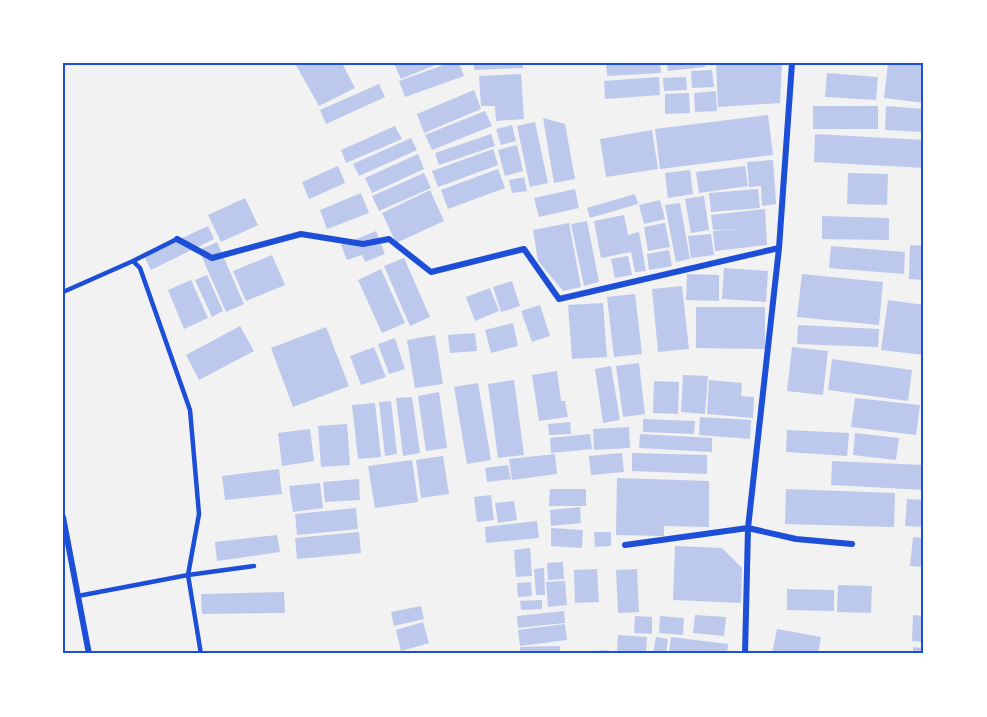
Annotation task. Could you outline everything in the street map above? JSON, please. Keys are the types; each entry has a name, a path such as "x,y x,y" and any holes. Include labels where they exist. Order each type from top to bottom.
{"street":[{"path":"745,654 748,528 779,248 792,63"},
{"path":"177,239 212,258 300,234 363,244 389,239 430,272 524,249 559,299 779,248"},
{"path":"63,517 89,654"},
{"path":"625,545 748,528 796,539 852,544"}],"lane":[{"path":"63,292 177,239"},
{"path":"133,261 140,268 190,411 199,514 188,575 201,654"},
{"path":"78,596 188,575 254,566"}],"building":[{"path":"299,63 342,63 355,88 319,106 296,65"},
{"path":"394,63 440,63 401,79"},
{"path":"449,63 459,63 464,76 405,97 399,81"},
{"path":"474,63 523,63 523,68 474,70"},
{"path":"606,63 660,63 661,73 607,76"},
{"path":"704,63 705,67 668,71 667,64"},
{"path":"716,63 782,63 780,103 718,107"},
{"path":"888,63 924,63 924,103 884,98"},
{"path":"712,70 714,87 692,88 691,71"},
{"path":"827,73 878,77 876,100 825,97"},
{"path":"521,74 524,119 496,121 495,106 481,106 479,76"},
{"path":"659,77 660,95 605,99 604,81"},
{"path":"686,77 687,90 664,91 663,78"},
{"path":"379,84 385,97 326,124 320,110"},
{"path":"474,90 481,109 424,133 417,114"},
{"path":"716,91 717,111 695,112 694,93"},
{"path":"689,93 690,113 665,114 665,94"},
{"path":"813,106 878,106 878,129 813,129"},
{"path":"886,106 924,109 924,132 885,130"},
{"path":"485,111 492,126 432,150 425,135"},
{"path":"768,115 773,155 660,169 655,129"},
{"path":"543,118 565,124 575,179 554,183"},
{"path":"535,122 548,183 530,187 517,126"},
{"path":"512,125 516,141 501,145 496,129"},
{"path":"395,126 402,139 346,163 341,150"},
{"path":"652,130 658,169 606,177 600,139"},
{"path":"491,134 495,146 439,165 435,153"},
{"path":"815,134 924,140 924,168 814,162"},
{"path":"411,138 417,150 359,176 353,164"},
{"path":"517,145 523,171 505,176 498,150"},
{"path":"493,149 498,165 438,187 432,171"},
{"path":"418,154 424,169 372,193 365,178"},
{"path":"773,160 776,204 762,206 761,186 749,187 747,162"},
{"path":"338,166 345,183 309,199 302,182"},
{"path":"745,166 748,186 699,193 696,172"},
{"path":"498,169 505,188 448,209 441,190"},
{"path":"690,170 693,194 668,198 665,173"},
{"path":"424,173 431,188 379,211 372,196"},
{"path":"848,173 888,174 887,205 847,204"},
{"path":"524,177 527,191 512,193 509,180"},
{"path":"575,189 579,208 539,217 534,198"},
{"path":"758,189 760,208 711,212 709,193"},
{"path":"430,190 444,221 396,243 382,213"},
{"path":"361,193 369,213 327,229 320,210"},
{"path":"635,194 638,204 590,218 587,208"},
{"path":"704,196 709,230 691,233 685,199"},
{"path":"245,198 258,225 221,242 208,215"},
{"path":"660,200 665,219 644,224 639,205"},
{"path":"680,203 690,259 676,262 665,205"},
{"path":"765,209 767,245 715,251 713,231 739,229 713,230 711,215"},
{"path":"624,215 628,235 639,232 646,271 635,272 631,252 601,258 594,221"},
{"path":"822,216 889,218 889,240 822,239"},
{"path":"587,221 599,282 584,286 571,224"},
{"path":"569,223 581,287 563,291 538,261 533,230"},
{"path":"665,223 670,247 648,251 644,227"},
{"path":"208,226 214,239 151,270 144,256"},
{"path":"376,231 385,254 365,262 362,255 347,260 341,245"},
{"path":"711,234 714,255 691,258 688,236"},
{"path":"217,242 244,304 226,312 199,250"},
{"path":"910,245 924,246 924,280 909,279"},
{"path":"831,246 905,252 904,274 829,268"},
{"path":"669,250 672,266 649,270 647,254"},
{"path":"272,255 285,285 246,301 233,271"},
{"path":"628,256 632,275 615,278 611,259"},
{"path":"404,258 430,317 410,326 384,266"},
{"path":"724,268 768,271 766,302 722,299"},
{"path":"381,269 405,323 382,333 358,280"},
{"path":"687,274 719,275 719,301 686,300"},
{"path":"802,274 883,282 879,325 797,317"},
{"path":"207,275 223,311 212,317 195,280"},
{"path":"191,280 208,318 184,329 168,290"},
{"path":"512,281 520,306 501,312 493,287"},
{"path":"682,286 689,349 658,352 652,289"},
{"path":"490,288 499,311 475,321 466,297"},
{"path":"635,294 642,354 614,357 607,297"},
{"path":"888,300 924,305 924,355 881,350"},
{"path":"603,303 607,357 572,359 568,305"},
{"path":"540,305 550,336 532,342 521,311"},
{"path":"696,307 765,307 765,349 696,348"},
{"path":"513,323 518,346 491,353 485,330"},
{"path":"798,325 879,329 878,347 797,344"},
{"path":"240,326 254,351 199,380 186,355"},
{"path":"326,327 349,386 293,407 271,348"},
{"path":"475,333 477,351 450,353 448,335"},
{"path":"435,335 443,384 415,388 407,340"},
{"path":"395,338 405,369 389,374 378,344"},
{"path":"374,347 386,377 361,385 350,356"},
{"path":"792,347 828,351 823,395 787,391"},
{"path":"832,359 912,370 908,401 828,390"},
{"path":"639,363 645,414 623,417 616,366"},
{"path":"611,366 620,420 603,423 595,369"},
{"path":"557,371 561,401 565,401 568,417 539,421 532,375"},
{"path":"683,375 708,376 705,414 681,412"},
{"path":"514,380 524,455 498,458 488,384"},
{"path":"709,380 742,383 741,396 754,397 753,418 707,414"},
{"path":"654,381 679,382 678,414 653,413"},
{"path":"478,383 491,460 467,464 454,387"},
{"path":"439,392 447,448 426,451 418,396"},
{"path":"412,397 420,453 403,456 396,398"},
{"path":"855,398 920,405 916,435 851,427"},
{"path":"391,401 397,454 385,456 379,402"},
{"path":"375,403 381,457 358,459 352,405"},
{"path":"700,417 751,420 750,439 699,435"},
{"path":"643,419 695,421 694,434 643,432"},
{"path":"570,422 571,434 549,435 548,424"},
{"path":"347,424 350,465 321,467 318,426"},
{"path":"629,427 630,448 594,450 593,429"},
{"path":"310,429 314,461 282,466 278,433"},
{"path":"787,430 849,433 847,456 786,452"},
{"path":"855,433 899,438 896,460 853,455"},
{"path":"590,434 592,449 551,453 550,438"},
{"path":"640,434 712,438 712,452 639,448"},
{"path":"622,453 624,472 591,475 589,456"},
{"path":"632,453 707,455 707,474 632,471"},
{"path":"555,454 557,474 512,480 509,459"},
{"path":"443,456 449,494 421,498 416,460"},
{"path":"412,460 418,502 375,508 368,466"},
{"path":"832,461 924,465 924,490 831,485"},
{"path":"508,465 511,479 487,482 485,468"},
{"path":"279,469 282,494 225,500 222,476"},
{"path":"617,478 709,481 709,527 664,526 664,536 616,535"},
{"path":"359,479 360,500 325,502 323,482"},
{"path":"320,483 323,508 293,512 289,486"},
{"path":"550,489 586,489 586,506 549,506"},
{"path":"786,489 895,493 894,527 785,524"},
{"path":"491,495 494,520 477,522 474,497"},
{"path":"907,499 924,500 924,527 905,526"},
{"path":"514,501 517,520 498,523 495,503"},
{"path":"580,507 581,523 551,526 550,510"},
{"path":"356,508 358,529 297,535 295,514"},
{"path":"537,521 539,538 486,543 485,527"},
{"path":"551,528 583,530 582,548 551,546"},
{"path":"359,532 361,553 297,559 295,538"},
{"path":"594,532 611,532 611,546 595,547"},
{"path":"277,535 280,552 217,561 215,542"},
{"path":"913,537 924,538 924,567 910,566"},
{"path":"675,546 722,548 742,568 741,603 673,600"},
{"path":"530,548 532,576 516,577 514,550"},
{"path":"563,562 564,579 548,580 547,563"},
{"path":"544,568 545,595 536,595 534,569"},
{"path":"597,569 599,602 575,603 574,570"},
{"path":"637,569 639,612 618,613 616,570"},
{"path":"565,581 567,605 548,607 546,582"},
{"path":"531,582 532,596 518,597 517,583"},
{"path":"838,585 872,586 871,613 837,612"},
{"path":"787,589 834,590 834,611 787,610"},
{"path":"284,592 285,613 202,614 201,594"},
{"path":"542,600 542,609 521,610 520,601"},
{"path":"421,606 424,619 394,626 391,612"},
{"path":"564,611 565,623 518,628 517,616"},
{"path":"695,615 726,617 724,636 693,633"},
{"path":"913,615 924,616 924,642 912,641"},
{"path":"635,616 652,617 652,634 634,633"},
{"path":"660,616 684,618 683,635 659,633"},
{"path":"423,622 429,643 401,651 396,630"},
{"path":"565,624 567,640 520,646 518,630"},
{"path":"777,629 821,637 818,654 772,654"},
{"path":"618,635 647,637 646,654 617,654"},
{"path":"656,637 668,639 666,654 653,654"},
{"path":"671,637 728,644 727,654 669,654"},
{"path":"560,646 560,654 520,654 520,647"},
{"path":"913,647 924,648 924,654 913,654"},
{"path":"609,650 609,654 570,654 570,652"}]}
